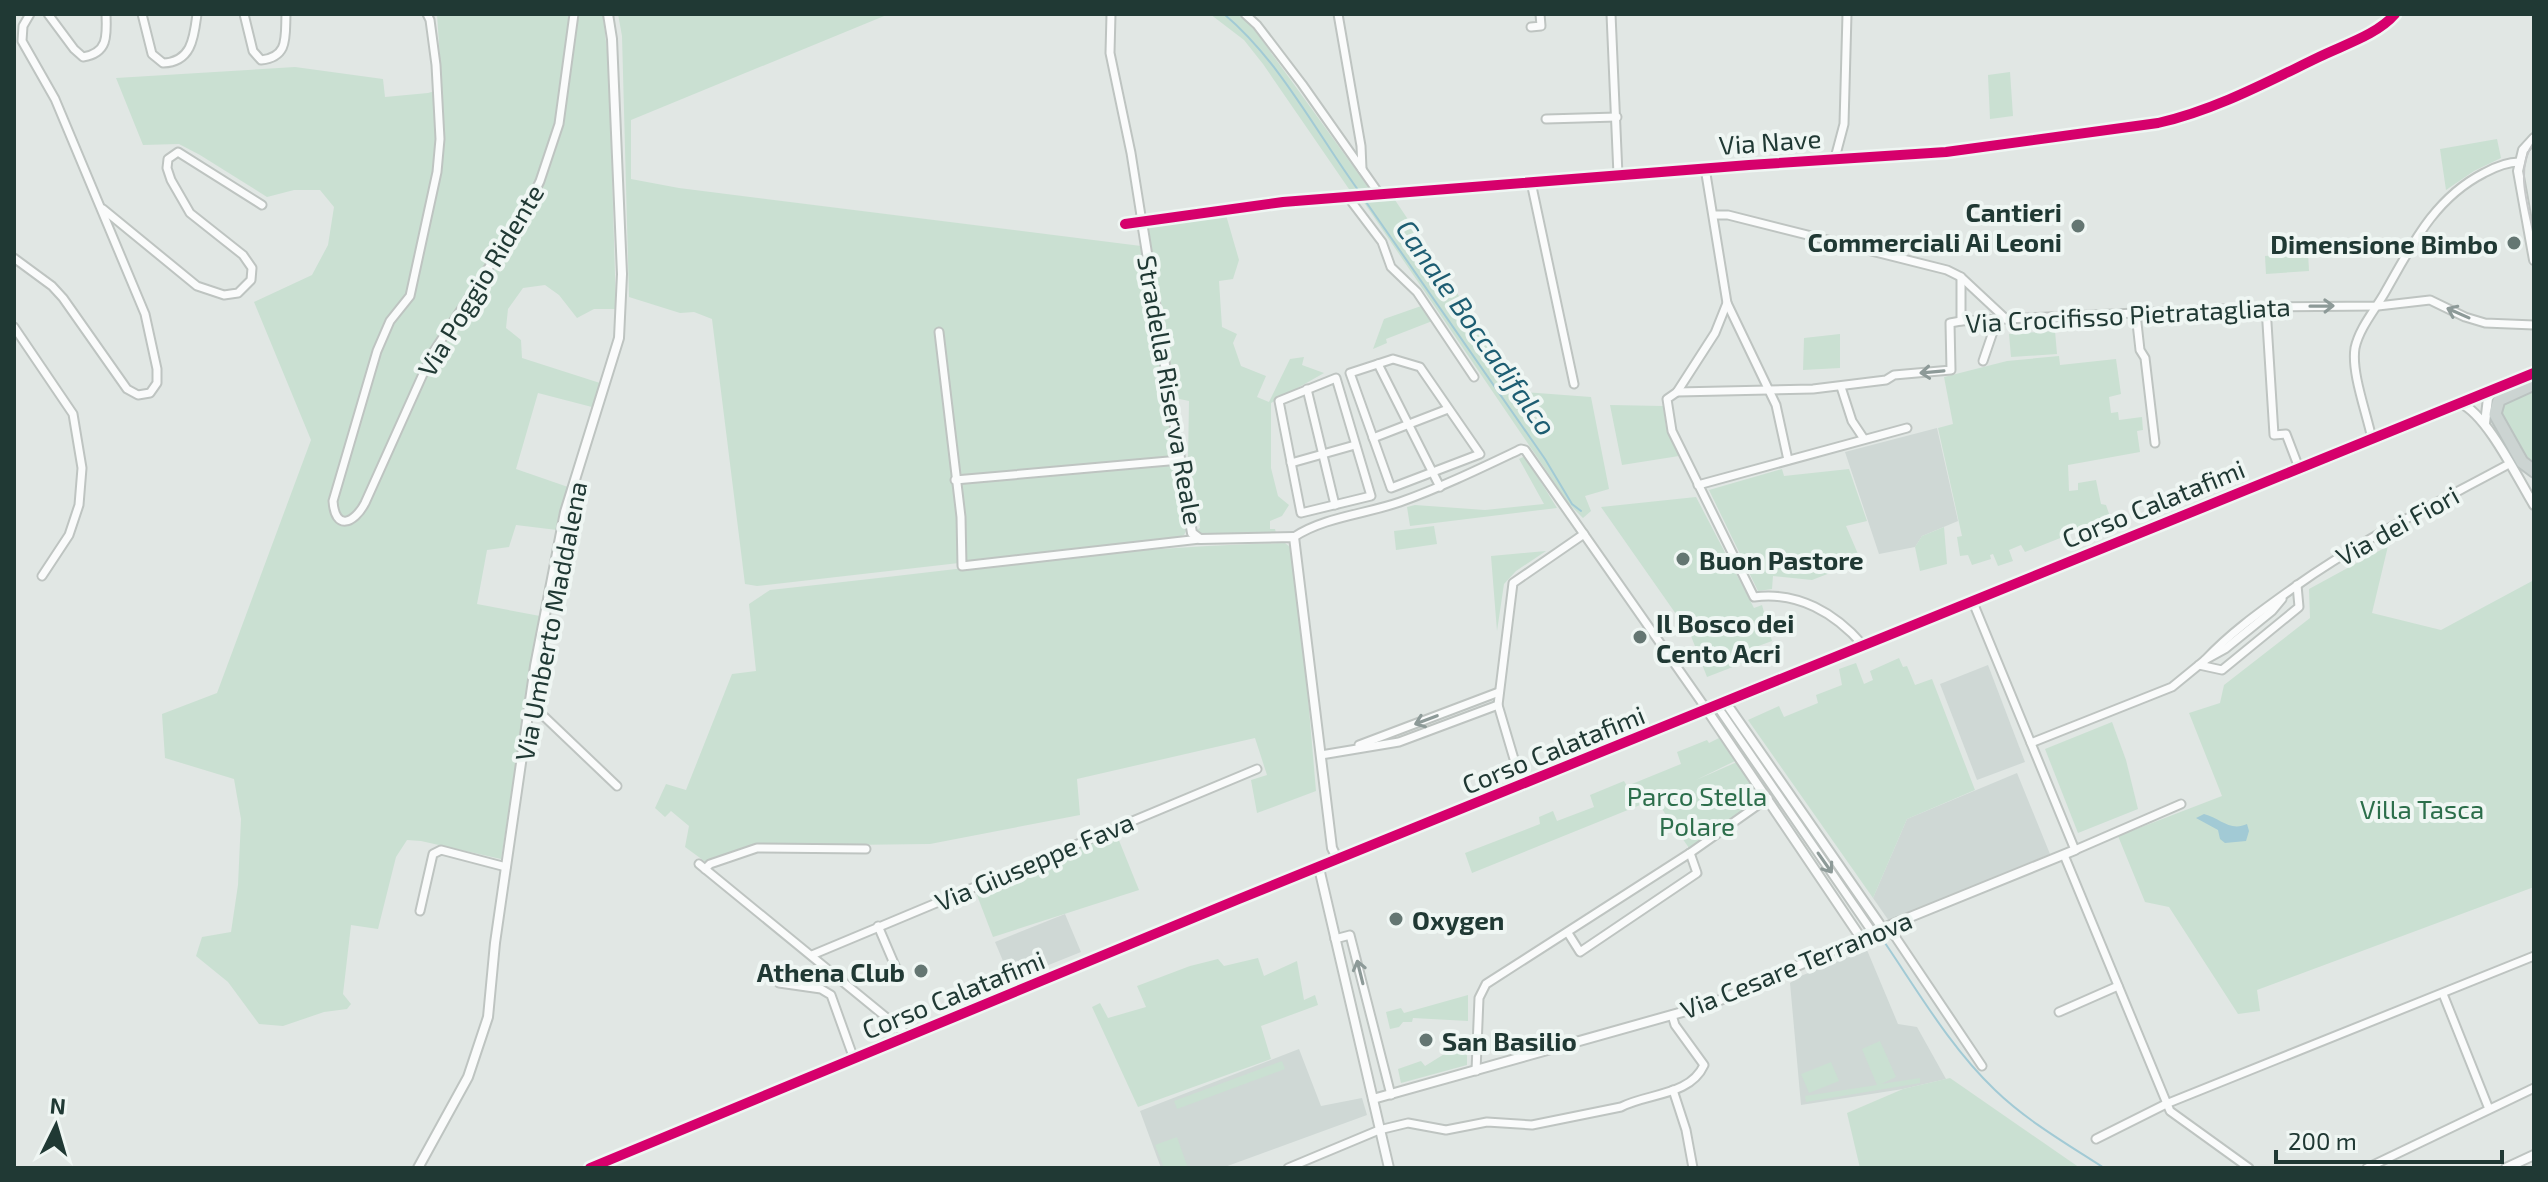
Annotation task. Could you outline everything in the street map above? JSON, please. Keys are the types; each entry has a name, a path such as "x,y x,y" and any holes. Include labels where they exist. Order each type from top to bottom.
{"main road":[{"name":"Corso Calatafimi","path":"590,1168 1972,600 2534,373"},
{"path":"2534,384 2499,400 2495,414 2522,462 2534,471"}],"street":[{"path":"14,258 63,298 127,389 138,395 150,393 157,383 157,369 145,314 55,99 22,41 23,26 30,14"},
{"path":"48,14 83,57 95,55 104,45 106,14"},
{"path":"142,14 152,54 163,63 175,63 187,53 194,42 197,14"},
{"path":"244,14 253,51 261,60 274,58 281,52 286,14"},
{"name":"Via Poggio Ridente","path":"427,14 436,65 440,139 437,172 410,296 390,321 377,351 333,501 334,513 340,520 349,522 358,517 365,503 432,354 525,212 540,181 559,124 574,14"},
{"name":"Via Umberto Maddalena","path":"418,1168 468,1077 488,1017 495,943 530,703 565,512 619,338 622,318 616,113 608,14"},
{"name":"Stradella Riserva Reale","path":"1111,14 1110,53 1119,114 1142,222 1192,533 1200,539 1294,537"},
{"path":"1245,14 1302,84 1375,195"},
{"path":"1338,14 1361,146 1362,171"},
{"path":"1531,27 1541,26 1540,14"},
{"path":"1611,14 1618,175"},
{"path":"1835,158 1844,124 1847,14"},
{"name":"Via Nave","path":"1125,224 1283,202 1998,146 2128,128 2177,119 2229,99 2352,41 2395,14"},
{"path":"1546,119 1617,117"},
{"path":"2534,138 2523,150 2519,162 2534,260"},
{"path":"101,207 197,286 224,295 238,293 251,280 252,268 243,255 190,213 171,180 168,159 178,152 262,205"},
{"path":"2372,439 2355,362 2355,348 2360,335 2422,229 2446,198 2491,169 2519,162"},
{"path":"1705,168 1727,303 1776,405 1788,460"},
{"path":"1531,182 1574,384"},
{"path":"1350,197 1382,242 1391,267 1413,286 1474,377"},
{"path":"1714,215 1728,215 1947,270 1961,277 2006,319"},
{"path":"1961,277 1961,321"},
{"name":"Via Crocifisso Pietratagliata","path":"1677,392 1841,387 1886,380 1894,375 1951,370 1950,323 1961,321 2266,307 2378,306 2430,300 2485,323 2534,325"},
{"path":"1727,303 1715,333 1677,392 1667,399 1672,431 1754,597 1784,595 1813,606 1845,625 1863,645"},
{"path":"2266,307 2274,435 2286,434 2299,468"},
{"path":"2136,314 2140,350 2145,358 2155,443"},
{"path":"1983,361 1997,320"},
{"path":"14,327 73,414 82,468 79,505 69,535 42,576"},
{"path":"939,332 961,517 962,566 1200,539"},
{"path":"1393,359 1420,367 1448,409 1480,454 1391,488 1350,373 1393,359"},
{"path":"1378,364 1440,487"},
{"path":"1336,378 1371,496 1301,513 1279,401 1307,389 1336,378"},
{"path":"1841,387 1852,421 1864,439"},
{"path":"2486,425 2485,407 2497,388"},
{"path":"1307,389 1334,521"},
{"path":"2459,403 2469,407 2486,425 2534,505"},
{"path":"1373,438 1448,409"},
{"path":"1698,485 1907,428"},
{"path":"1291,463 1355,445"},
{"path":"1338,860 1332,848 1294,537 1306,529 1440,487 1521,449 1528,453 1584,534 1885,928 1982,1066"},
{"path":"955,480 1180,460"},
{"name":"Via dei Fiori","path":"2031,743 2172,687 2202,662 2225,649 2322,566 2509,464"},
{"path":"1522,786 1498,705 1513,583 1584,534"},
{"path":"2202,662 2222,670 2299,607 2297,585"},
{"path":"1972,600 2075,850 2181,804"},
{"path":"1345,751 1499,692"},
{"path":"530,703 617,786"},
{"path":"1321,755 1399,742 1498,705"},
{"path":"1717,706 1768,798 1861,938"},
{"path":"1717,706 1873,933"},
{"name":"Via Giuseppe Fava","path":"812,955 1257,769"},
{"path":"1476,1071 1479,998 1486,984 1690,853 1768,798"},
{"path":"866,849 757,848 702,867 909,1036"},
{"path":"420,911 433,854 441,850 506,867"},
{"name":"Via Cesare Terranova","path":"1373,1099 1711,1004 2075,850"},
{"path":"1568,933 1580,952 1697,873 1690,853"},
{"path":"2064,855 2170,1111 2249,1168"},
{"path":"1319,868 1389,1168"},
{"path":"878,926 899,975"},
{"path":"1335,939 1350,935 1391,1095"},
{"path":"2096,1139 2166,1104 2534,956"},
{"path":"779,983 821,989 831,995 854,1059"},
{"path":"2059,1012 2118,986"},
{"path":"2443,994 2489,1109"},
{"path":"1352,1012 1369,1008"},
{"path":"1288,1168 1379,1130 1408,1123 1446,1130 1487,1122 1532,1125 1621,1107 1673,1090 1698,1076 1704,1065 1675,1025 1672,1015"},
{"path":"2367,1168 2534,1088"},
{"path":"1673,1090 1686,1130 1693,1168"},
{"path":"2506,1168 2534,1155"}],"shaded area":[{"path":"1937,428 1958,521 1922,536 1915,547 1879,554 1845,452"},
{"path":"1988,665 2025,762 1977,780 1940,684"},
{"path":"2017,773 2050,854 1889,921 1873,898 1907,819"},
{"path":"1065,914 1081,952 1011,980 995,942"},
{"path":"1867,950 1898,1024 1917,1027 1946,1079 1801,1105 1790,983"},
{"path":"1299,1049 1321,1106 1362,1098 1367,1115 1222,1168 1161,1168 1140,1111"}],"green space":[{"path":"437,14 603,14 609,70 616,309 594,309 577,318 559,295 545,285 523,288 508,309 506,328 521,340 522,358 600,383 592,407 538,393 516,469 568,487 557,530 516,525 509,547 487,550 477,604 540,616 501,859 407,840 396,857 378,929 351,925 343,994 351,1004 347,1009 324,1012 283,1026 259,1024 228,982 196,956 202,937 231,932 238,885 241,819 234,779 165,758 162,714 217,693 311,440 254,302 312,275 328,245 334,207 320,190 294,190 267,197 179,144 143,145 116,78 295,67 383,79 385,97 428,93 442,89"},
{"path":"618,14 889,14 631,120 631,179 679,188 1141,246 1173,441 1168,443 1172,463 1175,463 1186,531 1184,535 757,586 745,584 712,319 629,297 622,36"},
{"path":"1210,14 1237,14 1251,25 1371,191 1351,192 1244,40"},
{"path":"2010,72 2013,116 1990,119 1988,75"},
{"path":"2497,139 2501,158 2446,190 2440,149"},
{"path":"1395,200 1523,392 1591,397 1609,489 1585,496 1591,511 1583,518 1569,504 1363,201"},
{"path":"1226,215 1239,260 1233,279 1219,281 1222,327 1237,334 1233,343 1241,366 1266,376 1257,397 1269,402 1290,359 1304,357 1302,365 1324,373 1271,403 1271,468 1278,496 1289,505 1282,516 1270,521 1270,529 1275,529 1276,533 1203,535 1196,530 1200,528 1188,460 1189,401 1175,398 1147,226"},
{"path":"2308,252 2309,271 2266,274 2265,256"},
{"path":"1424,305 1435,320 1386,339 1387,343 1373,349 1384,319"},
{"path":"2055,331 2057,354 2011,357 2009,334"},
{"path":"1840,334 1840,368 1803,370 1804,338"},
{"path":"2059,356 2060,365 2116,359 2121,394 2109,397 2111,413 2118,412 2119,420 2142,417 2143,430 2137,431 2140,452 2068,465 2069,491 2078,490 2078,483 2096,480 2101,504 2106,505 2115,531 2084,544 2078,531 2025,552 2021,545 2009,550 2013,561 1998,566 1993,554 1990,555 1991,559 1972,565 1968,555 1960,556 1957,537 1962,536 1938,428 1953,424 1944,377 2007,361"},
{"path":"2534,391 2534,462 2528,460 2502,420 2500,410 2504,404"},
{"path":"1610,405 1663,406 1666,427 1679,456 1622,465"},
{"path":"1523,457 1557,508 1410,526 1407,507 1415,505 1485,510 1544,504 1519,459"},
{"path":"1782,469 1784,476 1849,469 1867,521 1846,526 1861,561 1812,580 1773,576 1772,589 1758,591 1709,490"},
{"name":"Buon Pastore","path":"1696,497 1754,608 1762,605 1772,641 1753,648 1756,658 1707,677 1691,636 1715,624 1690,634 1601,507"},
{"path":"1434,526 1437,544 1396,550 1394,531"},
{"path":"1944,527 1947,564 1920,571 1915,547 1922,536"},
{"path":"1285,543 1290,547 1303,639 1316,791 1257,813 1251,780 1267,775 1255,738 1077,779 1080,815 930,844 752,846 707,863 685,847 689,826 671,811 665,817 655,808 666,784 686,790 732,674 756,671 749,604 770,590 1092,555"},
{"name":"Villa Tasca","path":"2388,546 2372,613 2441,630 2534,580 2534,887 2257,990 2260,1011 2238,1014 2169,907 2145,902 2118,836 2222,796 2189,713 2220,703 2224,685 2310,618 2309,589"},
{"path":"1546,551 1516,571 1504,584 1497,631 1491,556"},
{"path":"1899,658 1903,667 1907,666 1915,685 1932,679 1975,790 1907,819 1873,898 1748,720 1779,706 1784,717 1818,703 1816,695 1842,685 1839,669 1856,663 1864,684 1873,680 1870,671"},
{"path":"2112,722 2126,760 2138,809 2078,833 2045,749"},
{"name":"Parco Stella Polare","path":"1719,738 1735,761 1696,780 1737,762 1762,797 1689,848 1655,799 1472,873 1465,853 1540,824 1539,817 1553,811 1557,821 1594,807 1590,795 1624,781 1627,786 1681,764 1677,752"},
{"path":"1116,833 1139,890 993,937 975,890"},
{"path":"1258,958 1264,976 1297,961 1304,1000 1315,995 1318,1005 1261,1026 1271,1059 1138,1107 1092,1007 1100,1003 1108,1018 1146,1007 1137,986 1218,959 1224,966"},
{"path":"1468,995 1468,1021 1413,1018 1412,1022 1403,1022 1399,1027 1390,1029 1386,1012 1401,1008 1404,1013"},
{"path":"1467,1040 1467,1065 1401,1083 1398,1069 1421,1061 1425,1066"},
{"path":"1880,1041 1896,1077 1881,1084 1920,1078 1920,1083 1806,1102 1805,1096 1877,1085 1862,1049"},
{"path":"1282,1061 1285,1069 1177,1109 1174,1101"},
{"path":"1831,1062 1839,1081 1809,1093 1801,1074"},
{"path":"1950,1078 2080,1168 1860,1168 1847,1113 1903,1089"},
{"path":"1177,1137 1188,1168 1164,1168 1155,1145"}],"water":[{"path":"2204,814 2230,825 2247,824 2249,831 2246,841 2225,843 2220,839 2218,830 2196,818"}],"waterway":[{"name":"Canale Boccadifalco","path":"1224,14 1281,76 1361,194"},
{"name":"Canale Boccadifalco","path":"1364,199 1545,459 1572,504 1581,511"},
{"name":"Canale Boccadifalco","path":"1885,943 1936,1020 1979,1074 2020,1112 2104,1168"}],"tram line":[{"path":"2534,142 2528,153 2524,176 2534,237"}],"cycle path":[{"path":"1125,224 1283,202 1946,152 2158,123 2200,111 2260,85 2369,34 2395,14"},
{"path":"590,1168 1239,899 2534,373"}],"place":[{"name":"Cantieri Commerciali Ai Leoni","path":"2078,226"},
{"name":"Dimensione Bimbo","path":"2514,243"},
{"name":"Buon Pastore","path":"1683,559"},
{"name":"Il Bosco dei Cento Acri","path":"1640,637"},
{"name":"Oxygen","path":"1396,919"},
{"name":"Athena Club","path":"921,971"},
{"name":"San Basilio","path":"1426,1040"}]}
